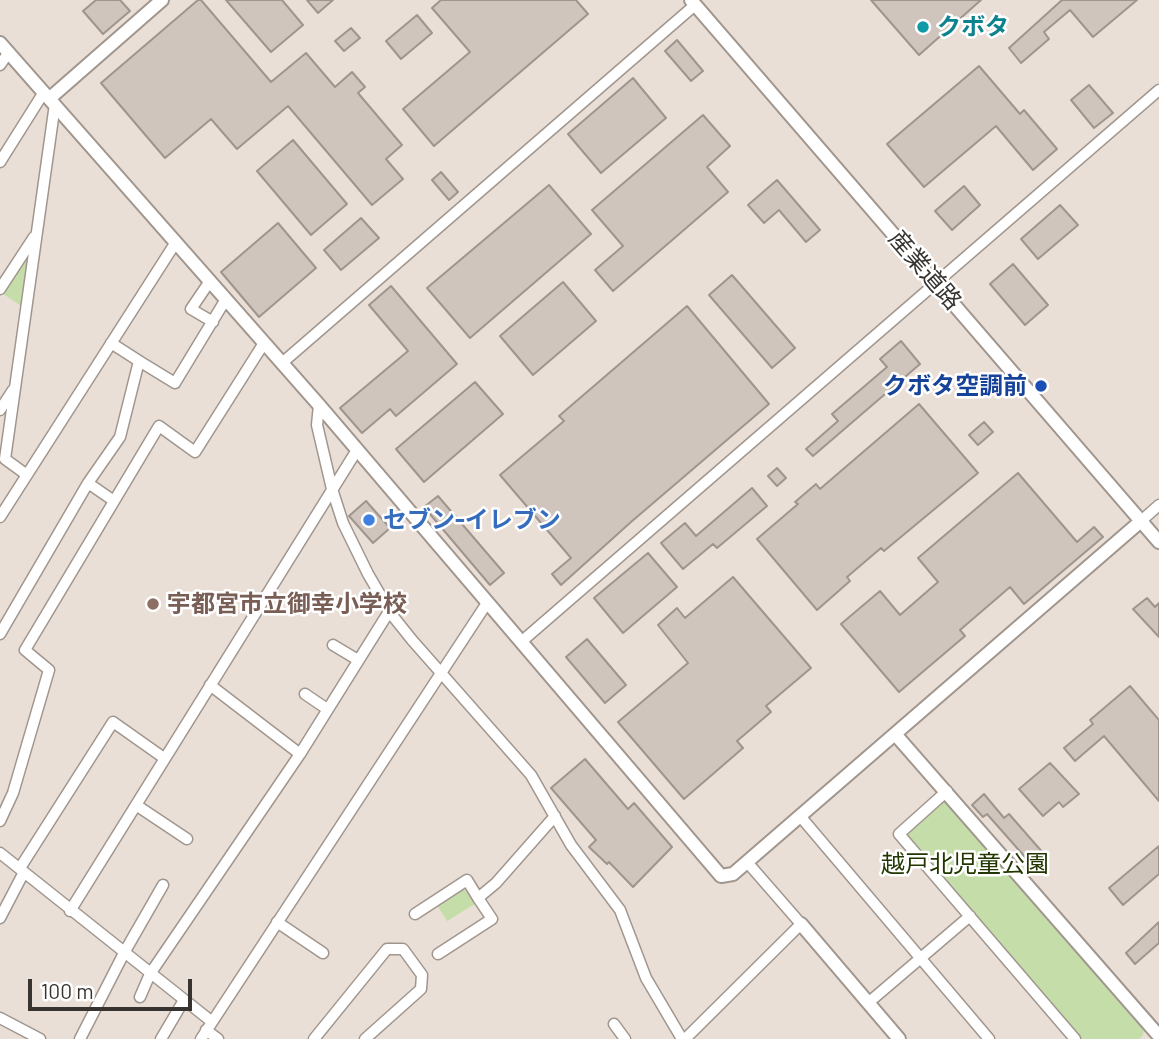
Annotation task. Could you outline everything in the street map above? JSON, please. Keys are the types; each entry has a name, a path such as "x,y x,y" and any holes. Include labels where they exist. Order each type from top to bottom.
{"street":[{"path":"0,162 50,98 162,0"},
{"path":"282,363 693,2"},
{"name":"産業道路","path":"693,2 1159,542"},
{"path":"4,47 319,405 717,873 725,877 747,862 1159,505"},
{"path":"0,65 4,47"},
{"path":"521,642 1159,90"},
{"path":"27,475 5,458 36,234 50,98"},
{"path":"0,289 36,234"},
{"path":"0,517 176,242"},
{"path":"210,281 191,309 213,322"},
{"path":"111,343 175,383 226,299"},
{"path":"0,821 13,793 49,670 24,650 159,426 195,452 264,343"},
{"path":"0,634 88,483 120,437 139,361"},
{"path":"0,410 14,388"},
{"path":"319,405 317,425 332,489 343,523 368,574 390,610 440,674 531,775 571,845 620,910 646,978 683,1039 801,924"},
{"path":"70,911 357,450"},
{"path":"88,483 114,501"},
{"path":"206,1030 487,603"},
{"path":"140,998 150,974 300,754 390,610"},
{"path":"333,645 358,660"},
{"path":"210,685 300,754"},
{"path":"304,694 327,709"},
{"path":"0,918 22,870 113,722 164,758"},
{"path":"895,734 1159,1038"},
{"path":"947,791 899,834 1076,1039"},
{"path":"136,805 187,839"},
{"path":"478,898 496,883 555,816"},
{"path":"800,816 989,1039"},
{"path":"0,853 184,1000 206,1030 218,1039"},
{"path":"747,862 899,1039"},
{"path":"415,914 467,880 492,919 438,954"},
{"path":"80,1039 163,885"},
{"path":"868,1003 970,916"},
{"path":"277,922 323,953"},
{"path":"314,1039 387,949 403,949 422,975 421,989 365,1039"},
{"path":"161,1039 184,1000"},
{"path":"0,1018 40,1039"},
{"path":"614,1024 625,1039"}],"green space":[{"path":"23,260 30,264 24,308 2,293"},
{"name":"越戸北児童公園","path":"944,798 1144,1028 1139,1039 1080,1039 901,834"},
{"path":"462,889 475,904 447,921 437,905"}],"building":[{"path":"96,0 120,0 130,11 103,34 83,11"},
{"path":"201,0 271,82 306,53 335,87 352,72 365,87 358,93 402,145 386,159 403,179 372,205 288,106 237,149 211,119 165,158 101,83"},
{"path":"226,0 282,0 303,25 271,52"},
{"path":"307,0 333,0 318,13"},
{"path":"441,0 576,0 588,14 434,146 403,109 470,52 432,8"},
{"name":"クボタ","path":"871,0 981,0 919,55"},
{"path":"1062,0 1137,0 1093,37 1070,10 1044,32 1049,39 1021,63 1009,48"},
{"path":"417,15 432,33 401,59 386,41"},
{"path":"351,28 360,38 344,51 335,41"},
{"path":"677,40 703,71 691,81 665,51"},
{"path":"979,66 1020,114 1024,110 1057,149 1033,170 996,126 924,187 887,144"},
{"path":"633,78 666,118 601,173 568,134"},
{"path":"1089,85 1113,113 1094,128 1071,100"},
{"path":"703,115 730,146 707,167 728,192 613,291 595,270 623,246 592,210"},
{"path":"293,140 347,204 311,235 257,171"},
{"path":"441,172 458,192 449,200 432,180"},
{"path":"777,180 820,230 806,242 779,210 764,223 748,205"},
{"path":"549,185 591,234 470,338 427,288"},
{"path":"964,186 980,205 952,230 935,211"},
{"path":"1060,205 1078,225 1038,259 1021,239"},
{"path":"361,218 379,238 341,270 324,250"},
{"path":"278,223 316,268 259,317 221,272"},
{"path":"1013,264 1048,305 1025,325 990,284"},
{"path":"732,275 795,348 772,368 709,295"},
{"path":"563,282 596,321 533,375 500,336"},
{"path":"391,286 457,364 396,416 390,409 362,433 340,408 408,351 369,305"},
{"path":"687,306 769,404 561,585 552,574 571,558 500,475 564,421 559,416"},
{"path":"901,341 920,364 813,456 806,449 838,421 832,414 887,367 880,359"},
{"path":"475,382 503,414 424,482 396,449"},
{"path":"919,404 978,473 884,551 881,548 847,577 850,581 817,610 757,539 798,504 795,502 816,484 820,489"},
{"path":"984,422 993,432 978,445 969,435"},
{"path":"777,468 786,478 777,486 768,476"},
{"path":"1018,473 1077,542 1094,527 1103,537 1024,604 1010,587 960,630 965,636 899,692 841,624 880,591 900,615 938,582 918,558"},
{"path":"752,488 767,506 717,548 713,544 683,569 661,543 685,523 696,536"},
{"path":"438,496 504,573 490,585 424,507"},
{"path":"366,501 390,528 373,543 349,516"},
{"path":"648,553 677,587 623,633 594,598"},
{"path":"733,577 811,668 766,706 771,712 737,741 743,748 684,799 618,722 688,663 658,625 677,608 685,618"},
{"path":"1147,598 1155,607 1159,603 1159,637 1133,609"},
{"path":"587,639 626,685 605,703 566,657"},
{"path":"1130,686 1159,720 1159,801 1104,736 1075,761 1064,748 1093,724 1090,720"},
{"path":"585,759 628,809 634,803 672,847 633,887 609,862 607,864 589,847 596,840 551,788"},
{"path":"1050,763 1079,794 1063,807 1059,802 1043,816 1019,789"},
{"path":"984,794 1004,818 1009,814 1044,854 1032,865 987,814 983,817 972,805"},
{"path":"1159,846 1159,874 1123,905 1109,888"},
{"path":"1159,922 1159,943 1135,964 1126,953"}],"place":[{"name":"クボタ","path":"923,27"},
{"name":"クボタ空調前","path":"1041,386"},
{"name":"セブン-イレブン","path":"369,520"},
{"name":"宇都宮市立御幸小学校","path":"153,604"}]}
